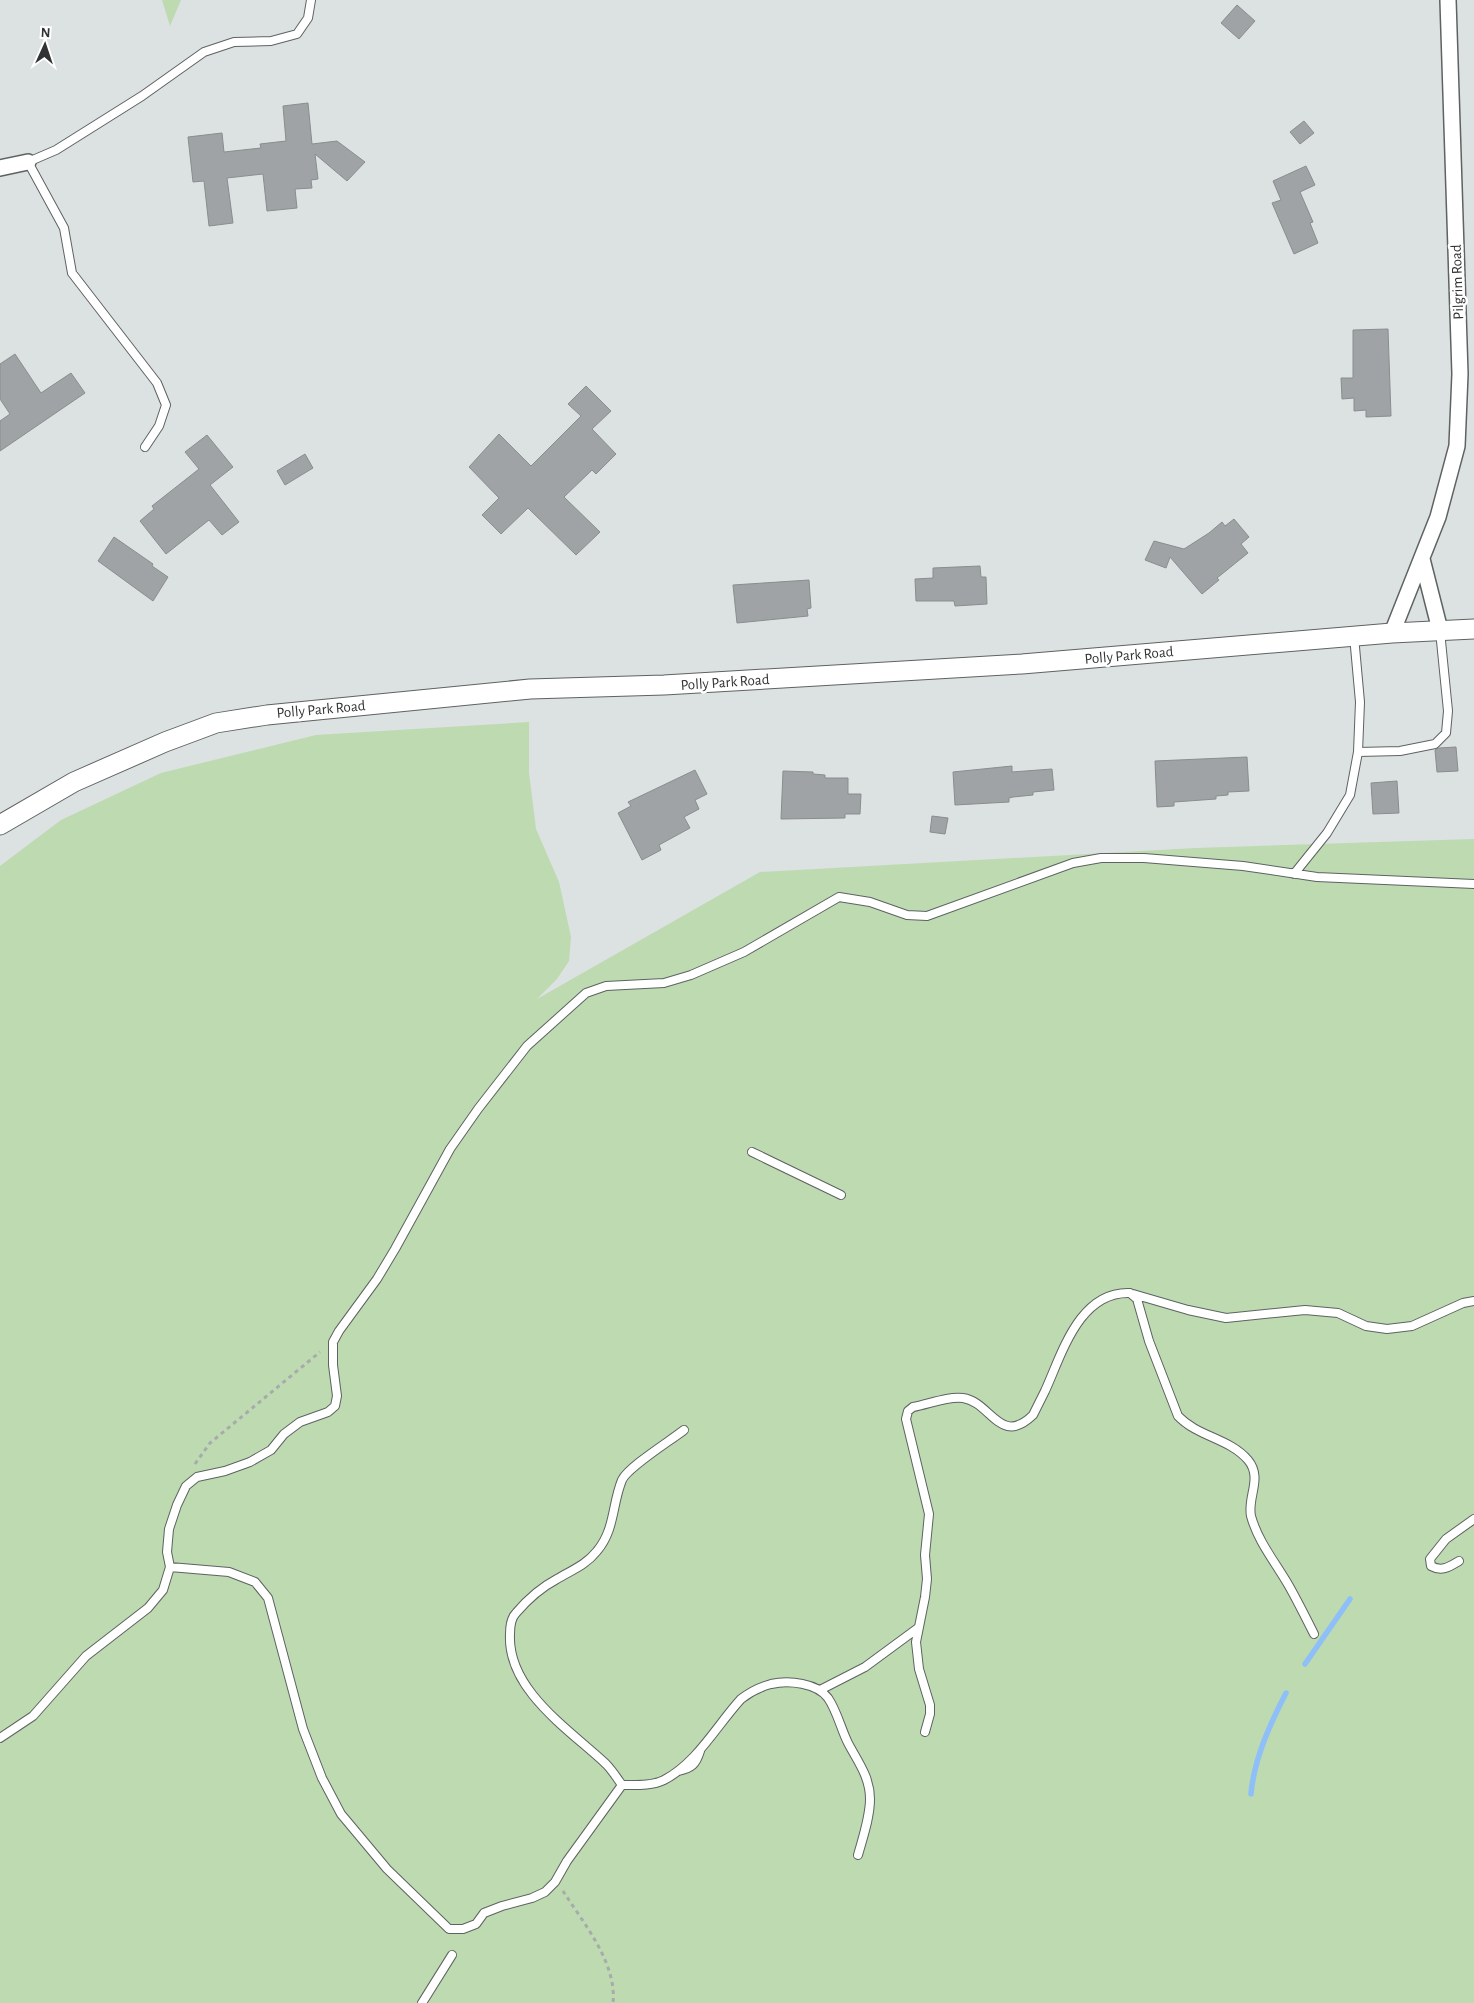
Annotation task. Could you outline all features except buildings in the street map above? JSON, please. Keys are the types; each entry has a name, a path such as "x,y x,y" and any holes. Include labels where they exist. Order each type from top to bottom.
{"street":[{"name":"Pilgrim Road","path":"1392,633 1438,517 1458,446 1460,374 1448,0"},
{"path":"0,168 28,162"},
{"path":"1422,559 1440,630"},
{"name":"Polly Park Road","path":"0,825 74,782 165,742 216,723 267,714 530,689 664,686 1022,664 1392,633 1474,629"}],"lane":[{"path":"145,448 159,426 166,405 157,383 72,273 64,228 28,162 56,150 142,96 204,52 234,42 271,41 297,34 308,18 311,0"},
{"path":"1358,752 1409,749 1435,744 1446,734 1448,711 1440,630"},
{"path":"1294,874 1327,833 1350,795 1358,752 1360,702 1354,636"},
{"path":"0,1738 32,1716 86,1656 148,1608 163,1590 170,1567 167,1552 169,1529 186,1486 197,1476 225,1471 250,1462 271,1450 284,1434 300,1422 320,1415 335,1406 337,1396 332,1365 333,1342 396,1249 450,1149 478,1109 528,1046 586,993 606,986 664,983 691,975 744,952 839,898 870,902 908,915 927,916 1073,863 1101,858 1144,858 1243,866 1341,879 1474,884"},
{"path":"752,1152 841,1194"},
{"path":"925,1732 930,1714 930,1705 917,1658 916,1642 927,1579 924,1555 929,1514 906,1419 908,1411 914,1407 962,1398 979,1404 998,1422 1011,1426 1024,1424 1033,1415 1062,1348 1082,1317 1104,1299 1122,1293 1130,1293 1188,1310 1226,1318 1305,1310 1338,1313 1366,1326 1387,1329 1412,1326 1474,1301"},
{"path":"1130,1293 1137,1299 1149,1341 1178,1416 1187,1425 1199,1432 1229,1445 1249,1461 1255,1480 1251,1515 1261,1542 1289,1586 1314,1634"},
{"path":"622,1785 607,1765 528,1690 516,1670 510,1651 510,1625 514,1615 541,1590 557,1578 576,1569 590,1559 599,1549 611,1527 623,1480 634,1468 684,1430"},
{"path":"1459,1562 1438,1570 1432,1566 1430,1559 1446,1540 1474,1519"},
{"path":"170,1567 229,1572 255,1582 268,1598 303,1729 322,1778 338,1806 387,1869 448,1928 463,1929 476,1924 484,1913 545,1892 555,1882 567,1861 622,1785"},
{"path":"820,1690 865,1667 918,1628"},
{"path":"622,1785 642,1785 663,1780 676,1772 694,1756 731,1710 750,1692 772,1684 806,1685 820,1690 831,1702 847,1742 868,1782 869,1813 858,1855"},
{"path":"422,2003 452,1955"}],"path":[{"path":"186,1486 186,1481 198,1458 210,1443 333,1342"},
{"path":"562,1889 609,1966 614,1991 613,2003"}],"green space":[{"path":"162,0 181,0 170,26"},
{"path":"529,722 529,773 536,829 559,882 571,937 569,961 557,979 537,999 760,872 1196,848 1474,839 1474,2003 0,2003 0,866 61,820 161,773 316,735"}],"waterway":[{"path":"1305,1664 1350,1599"},
{"path":"1251,1794 1259,1755 1286,1693"}]}
